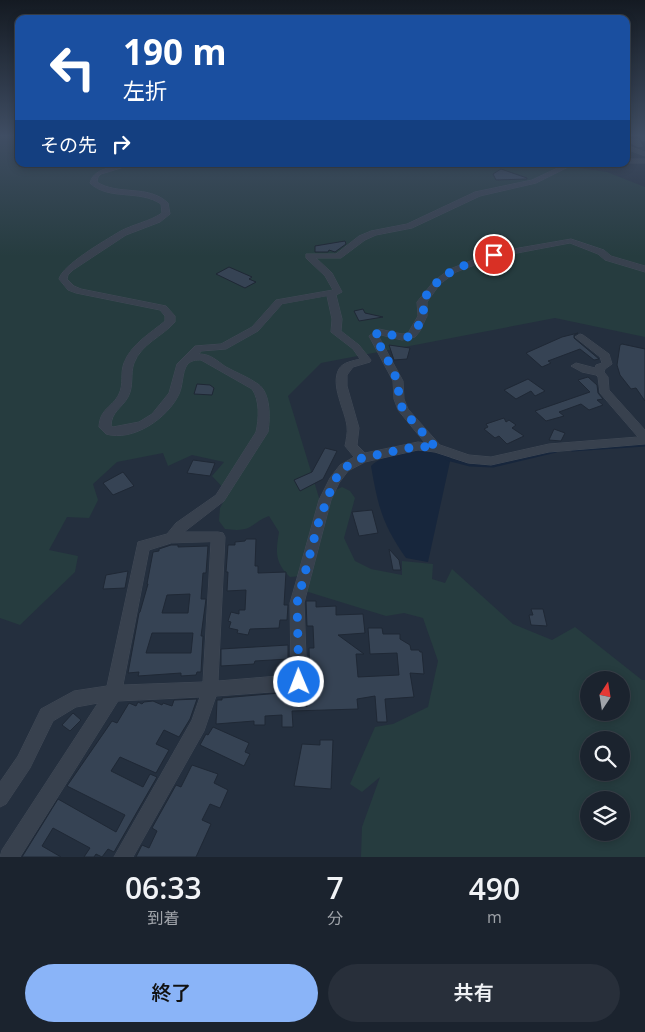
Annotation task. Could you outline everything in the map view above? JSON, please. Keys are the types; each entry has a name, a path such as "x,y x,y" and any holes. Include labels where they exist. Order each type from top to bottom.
{"street":[{"path":"95,176 93,183 99,187 140,193 155,198 164,203 166,214 157,220 123,233 70,268 64,274 63,279 70,288 163,308 170,316 170,322 146,341 129,363 125,394 112,406 105,421 105,427 110,431 119,432 142,425 156,417 174,394 182,364 198,348 223,347 255,329 279,302 338,292 338,288 329,274 309,256 338,256 362,238 374,233 409,226 478,194 534,182 546,176"},
{"path":"436,448 403,410 394,373 374,336 379,332 405,338 416,332 424,309 422,302 436,282 457,267 491,252 571,242 601,252 608,258 645,268"},
{"path":"332,294 337,319 336,332 356,347 366,360 349,365 344,369 342,386 352,428 352,446 362,458"},
{"path":"580,337 605,356 606,364 598,372"},
{"path":"171,538 182,526 220,498 262,432 264,420 261,394 256,386 222,369 211,360 202,357 191,357"},
{"path":"576,366 598,372 604,377 604,391 645,437"},
{"path":"0,798 24,762 47,715 74,699 114,693 210,689 299,682 297,603 318,524 334,481 344,468 362,458 418,446 436,448 468,459 491,461 549,448 645,440"},
{"path":"8,857 114,693 143,546 171,538 218,537 210,689 207,701 198,724 124,857"}],"green space":[{"path":"0,176 617,176 645,187 645,337 555,318 321,363 288,396 320,501 301,576 290,577 281,566 277,556 279,532 269,516 241,530 225,529 219,521 220,508 228,493 212,476 224,462 192,455 168,466 163,453 117,462 93,484 98,500 89,518 67,517 49,550 78,556 75,572 20,625 0,618"},
{"path":"342,487 350,491 355,498 344,538 355,561 371,569 402,575 402,561 433,564 432,579 445,583 452,569 513,624 552,640 575,627 642,680 645,680 645,857 361,857 362,827 380,777 362,792 350,784 375,727 393,724 428,707 438,661 423,618 404,613 386,616 305,591 327,507 336,490"}],"water":[{"path":"423,450 451,457 428,562 406,558 391,535 382,514 371,466 388,456"}],"building":[{"path":"494,176 521,176 527,178 527,179 496,180"},
{"path":"345,241 346,244 335,252 329,250 328,252 315,252 315,246"},
{"path":"229,267 252,277 249,279 256,282 245,288 216,274"},
{"path":"363,309 365,313 383,317 359,321 354,311"},
{"path":"578,333 574,335 574,338 599,359 594,360 580,349 548,361 551,363 542,367 526,353 562,337"},
{"path":"389,345 410,348 407,359 394,360"},
{"path":"620,345 645,349 645,401 636,388 631,389 620,375 617,365"},
{"path":"588,377 597,385 598,393 603,399 597,400 603,405 589,410 581,404 559,412 564,416 546,421 535,411 590,392 578,380"},
{"path":"528,379 545,391 535,396 531,391 516,399 504,390"},
{"path":"197,384 210,385 214,388 212,395 194,394"},
{"path":"504,418 506,422 509,420 516,425 512,428 524,436 507,444 499,436 495,438 484,429 488,427 486,424"},
{"path":"554,429 565,433 561,441 549,440"},
{"path":"325,448 337,451 323,479 300,491 294,480 312,472"},
{"path":"193,460 215,463 210,476 187,473"},
{"path":"123,472 134,486 113,495 103,483"},
{"path":"372,510 378,533 359,536 352,512"},
{"path":"246,539 256,539 255,566 258,566 258,573 286,572 284,605 288,605 287,620 280,620 279,628 250,629 248,635 237,633 238,630 229,628 231,622 228,621 231,612 239,614 239,610 245,610 246,590 227,591 228,572 226,572 228,545 235,545 235,542 245,541"},
{"path":"171,545 178,545 178,547 208,546 206,573 203,573 201,599 206,599 201,636 203,636 201,672 197,672 196,675 181,676 181,673 138,676 139,672 128,673 139,613 148,584 153,552 159,551 159,549","holes":["190,594 188,613 162,613 167,595","152,633 193,633 191,653 146,653"]},
{"path":"389,549 399,560 401,570 393,570"},
{"path":"128,571 125,588 103,589 106,575"},
{"path":"306,601 316,601 316,607 336,606 336,615 363,614 365,633 338,635 364,654 356,654 358,677 399,675 397,653 370,654 368,628 382,628 383,634 400,634 400,639 410,645 411,650 422,652 424,674 410,673 414,697 385,699 387,722 377,722 375,696 357,699 358,709 292,711 293,727 282,727 282,715 265,716 265,725 254,725 254,721 216,724 217,700 222,700 222,698 292,692 307,707 306,688 310,685 309,648 314,648 313,626 307,626"},
{"path":"531,609 543,609 547,626 531,625 529,615 533,615"},
{"path":"288,645 288,659 221,666 221,649"},
{"path":"197,699 190,719 179,737 164,730 156,744 169,750 156,773 120,757 111,771 143,787 150,774 157,777 114,852 108,849 102,857 96,854 94,857 84,857 90,848 53,828 42,846 61,857 22,857 58,799 116,832 125,815 67,786 112,721 117,723 129,703 136,706 138,702 142,704 153,701 162,705 163,703 172,706 174,700"},
{"path":"73,713 81,720 70,731 62,725"},
{"path":"213,727 249,743 245,752 250,754 244,766 200,745 206,734 208,735"},
{"path":"320,740 333,740 331,789 294,786 302,744 320,745"},
{"path":"192,765 218,774 214,783 228,790 220,808 210,804 202,820 211,824 196,857 136,857 142,845 149,848 157,831 152,828 176,785 181,787"}],"waterway":[{"path":"572,450 645,445"},
{"path":"447,459 470,465 493,466 556,451"}],"route":[{"path":"299,682 297,603 325,500 334,481 344,468 362,458 402,448 418,446 436,448 403,410 399,399 398,382 391,365 374,336 379,332 397,337 405,338 411,336 416,332 422,319 424,309 422,302 436,282 457,267 494,255"}]}
